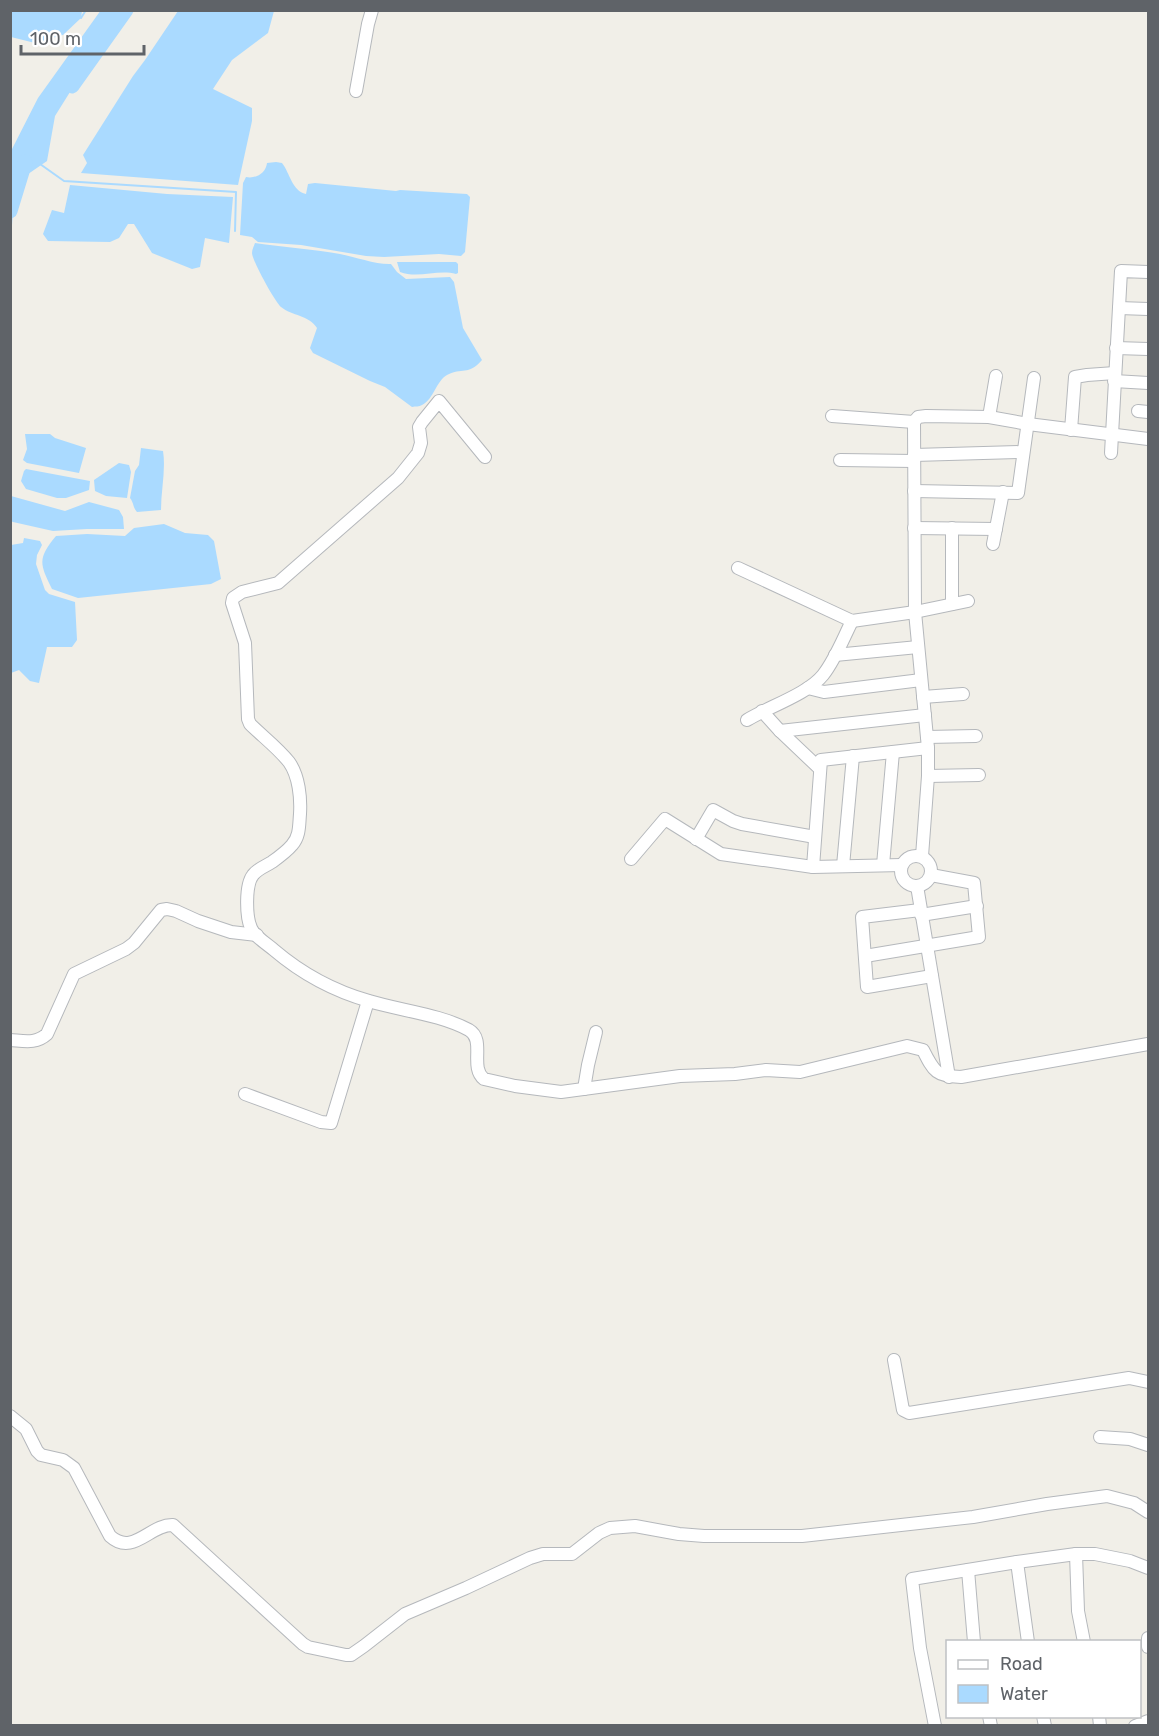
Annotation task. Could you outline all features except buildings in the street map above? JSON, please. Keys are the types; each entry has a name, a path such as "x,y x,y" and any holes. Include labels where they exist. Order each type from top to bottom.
{"street":[{"path":"356,91 372,10"},
{"path":"1111,453 1121,271 1149,272"},
{"path":"1119,308 1149,309"},
{"path":"1116,348 1149,349"},
{"path":"989,417 996,375"},
{"path":"1071,430 1075,377 1087,375 1115,377 1149,383"},
{"path":"914,491 1018,493 1034,378"},
{"path":"485,457 439,401 419,427 421,443 418,453 398,478 278,583 242,592 233,598 232,603 245,642 248,719 250,724 289,763 294,771 300,803 299,831 294,843 283,854 254,873 250,880 248,893 250,927 283,958 338,990 368,1001 457,1024 473,1032 476,1039 478,1072 484,1079 561,1092 680,1076 735,1074 766,1070 800,1072 907,1046 923,1050 932,1068 942,1076 949,1077 1149,1044"},
{"path":"832,416 914,422"},
{"path":"921,856 928,776 928,743 915,612 914,422 918,417 989,417 1149,439"},
{"path":"840,460 1022,452"},
{"path":"993,544 1003,492"},
{"path":"914,528 996,529"},
{"path":"952,528 952,604"},
{"path":"738,568 852,621 915,612 968,601"},
{"path":"747,720 808,688 823,676 852,621"},
{"path":"836,655 918,647"},
{"path":"808,688 824,692 921,680"},
{"path":"923,697 963,694"},
{"path":"762,711 820,769"},
{"path":"780,731 925,715"},
{"path":"813,867 821,760 893,752 928,743 976,736"},
{"path":"883,865 893,752"},
{"path":"843,866 853,756"},
{"path":"928,776 980,775"},
{"path":"696,839 713,810 733,821 815,837"},
{"path":"631,859 665,819 721,854 813,867 902,865"},
{"path":"912,856 921,856 929,862 931,875 926,883 917,886 909,885 902,878 902,865 912,856"},
{"path":"865,956 979,937 974,883 931,875"},
{"path":"917,886 949,1077"},
{"path":"932,976 867,987 862,917 977,906"},
{"path":"10,1040 32,1042 44,1038 74,974 126,949 134,943 161,910 176,911 231,932 257,935"},
{"path":"245,1094 331,1124 368,1001"},
{"path":"584,1089 596,1032"},
{"path":"894,1360 903,1410 909,1413 1129,1378 1149,1382"},
{"path":"10,1416 26,1429 41,1455 63,1460 74,1468 110,1536 117,1542 123,1544 132,1542 164,1526 173,1525 303,1644 346,1655 357,1651 405,1614 530,1558 543,1554 572,1554 599,1533 610,1528 635,1526 704,1536 802,1536 973,1517 1107,1496 1134,1503 1149,1512"},
{"path":"1100,1437 1130,1439 1149,1445"},
{"path":"1076,1554 1078,1611 1084,1640"},
{"path":"935,1725 920,1648 912,1579 1076,1554 1095,1554 1130,1561 1149,1568"},
{"path":"1017,1562 1028,1640"},
{"path":"968,1570 974,1640"},
{"path":"1149,1638 1149,1647"},
{"path":"1135,1725 1149,1721"}],"water":[{"path":"101,10 125,11 105,36 55,116 47,161 15,183 11,239 11,151 38,98"},
{"path":"10,11 82,11 81,18 63,35 35,43 11,37"},
{"path":"178,11 274,11 268,33 232,60 213,89 252,108 252,121 238,185 81,173 87,163 83,155"},
{"path":"267,163 282,163 294,186 306,194 308,184 315,183 396,191 467,194 470,197 465,252 461,256 439,254 366,256 301,245 258,242 252,237 240,235 243,183 246,177 253,177 263,172"},
{"path":"70,185 167,194 233,197 229,243 205,238 200,267 192,269 152,253 134,224 128,224 119,238 110,242 48,241 43,234 52,210 64,213"},
{"path":"255,243 329,252 391,264 406,279 450,277 454,282 463,328 482,360 469,370 447,375 440,381 426,402 412,407 385,387 313,353 310,348 317,328 310,320 285,310 278,304 253,257"},
{"path":"397,262 456,262 458,273 407,274 400,272"},
{"path":"25,434 50,434 55,438 86,448 79,473 27,463 23,460 27,449"},
{"path":"141,448 163,451 161,510 137,512 130,498"},
{"path":"119,463 129,465 131,472 127,498 106,496 95,491 94,480"},
{"path":"26,469 90,481 89,490 66,498 57,498 26,489 21,481"},
{"path":"11,496 65,511 89,502 119,510 123,517 124,529 53,531 13,522 11,521"},
{"path":"164,524 185,533 208,535 214,541 221,579 211,584 78,598 52,589 42,562 46,550 56,536 87,534 125,536 134,528"},
{"path":"24,538 40,541 42,545 36,564 45,590 49,594 75,602 77,640 72,647 47,647 39,683 30,681 19,670 11,673 11,545 23,543"}],"waterway":[{"path":"81,18 86,10"},
{"path":"72,86 126,10"},
{"path":"10,211 25,162"},
{"path":"40,164 64,181 236,192 235,231"}]}
